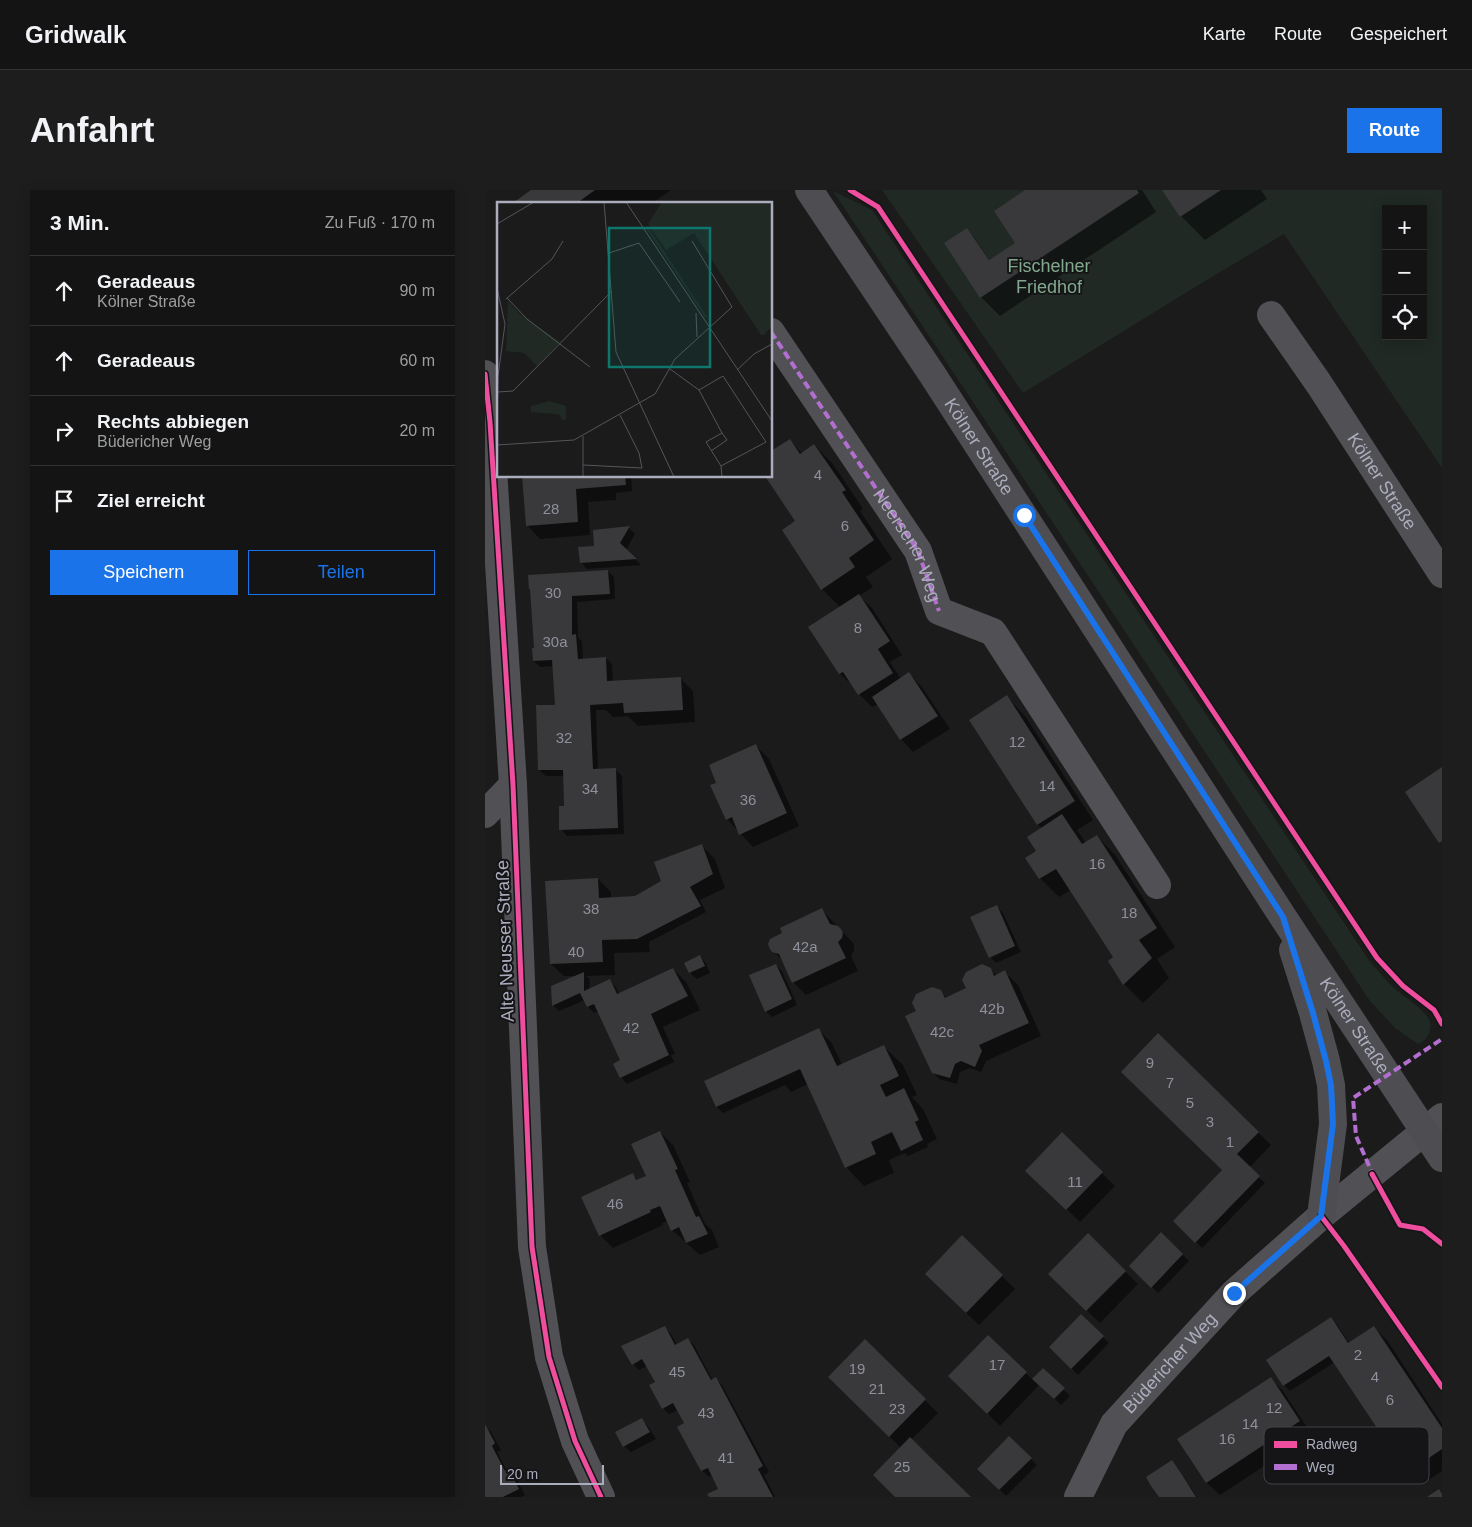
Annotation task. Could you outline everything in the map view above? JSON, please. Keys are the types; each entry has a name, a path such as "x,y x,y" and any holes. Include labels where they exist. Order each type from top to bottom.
{"main road":[{"name":"Kölner Straße","path":"809,190 948,399 1283,917 1433,1124 1442,1158"},
{"path":"1283,917 1313,1013 1331,1085 1333,1124 1321,1216"}],"street":[{"name":"Kölner Straße","path":"1271,315 1319,384 1442,574"},
{"name":"Neersener Weg","path":"773,335 918,551 939,611 993,632 1157,886"},
{"name":"Alte Neusser Straße","path":"485,374 494,421 513,785 532,1247 549,1357 575,1441 601,1497"},
{"path":"485,814 513,785"},
{"name":"Büdericher Weg","path":"1078,1497 1114,1424 1234,1293 1321,1216 1433,1124"}],"green space":[{"name":"Fischelner Friedhof","path":"882,190 1442,190 1442,468 1284,234 1023,393"},
{"path":"833,191 872,210 1370,962 1391,985 1428,1018 1431,1025 1430,1032 1421,1043 1418,1044 1395,1028 1370,1001"}],"building":[{"path":"531,190 595,190 578,202 514,202"},
{"path":"1025,190 1137,190 1139,193 980,298 944,243 967,228 989,260 1015,243 994,211"},
{"path":"1162,190 1221,190 1180,217"},
{"path":"790,439 800,454 814,444 846,490 842,492 874,540 849,558 855,567 821,590 782,530 795,521 766,478 773,478 773,450"},
{"path":"522,478 625,478 626,485 576,489 578,522 526,526"},
{"path":"630,526 620,543 637,559 580,563 578,547 594,546 593,530"},
{"path":"608,570 610,594 572,596 572,635 576,634 578,659 606,657 607,681 681,677 683,710 624,713 623,703 590,705 593,769 616,768 618,828 559,830 559,806 564,806 563,770 538,770 536,705 555,705 552,660 533,661 532,648 534,648 528,575"},
{"path":"859,594 890,641 878,649 893,673 858,695 843,672 839,674 808,627"},
{"path":"909,672 938,716 900,740 872,697"},
{"path":"1007,695 1075,801 1037,825 969,720"},
{"path":"756,744 787,813 739,835 732,817 726,820 710,785 716,783 709,765"},
{"path":"1442,767 1442,841 1439,843 1405,792"},
{"path":"1062,814 1082,844 1097,835 1157,928 1139,940 1152,958 1123,985 1108,961 1113,957 1056,869 1039,879 1025,858 1036,851 1027,837"},
{"path":"702,844 713,874 690,887 701,906 637,939 602,940 603,962 550,964 545,881 598,878 599,898 635,896 661,881 654,862"},
{"path":"997,905 1015,946 989,958 970,917"},
{"path":"822,908 830,924 838,926 843,933 842,938 838,942 846,958 792,983 779,954 772,952 770,949 768,944 770,939 782,933 780,928"},
{"path":"700,955 705,966 689,973 684,963"},
{"path":"776,964 792,999 765,1012 749,975"},
{"path":"982,964 991,968 994,976 1005,970 1029,1023 979,1045 982,1051 975,1067 961,1061 955,1064 950,1078 932,1073 905,1016 916,1011 912,1003 916,994 932,987 941,990 945,998 966,988 962,980 966,972"},
{"path":"673,968 688,996 651,1014 669,1055 620,1078 613,1064 620,1060 594,1004 587,1007 580,993 552,1006 551,986 584,972 584,991 610,979 617,994"},
{"path":"819,1028 837,1066 884,1045 899,1076 880,1085 886,1097 904,1088 919,1120 915,1122 923,1140 901,1151 892,1132 871,1142 876,1154 845,1168 800,1069 716,1107 704,1081"},
{"path":"1158,1033 1259,1132 1237,1154 1260,1176 1195,1243 1173,1221 1222,1170 1121,1072"},
{"path":"660,1131 678,1169 675,1170 696,1217 699,1216 708,1234 686,1243 679,1227 671,1231 660,1206 599,1236 581,1197 633,1173 636,1180 646,1176 631,1144"},
{"path":"1062,1132 1103,1172 1066,1210 1025,1171"},
{"path":"1161,1232 1183,1254 1151,1288 1129,1266"},
{"path":"1088,1233 1126,1271 1086,1311 1048,1274"},
{"path":"962,1235 1003,1275 966,1313 925,1274"},
{"path":"1081,1314 1104,1336 1071,1369 1049,1347"},
{"path":"1331,1317 1348,1343 1374,1326 1442,1428 1442,1449 1429,1458 1429,1427 1376,1427 1329,1356 1283,1386 1266,1360"},
{"path":"665,1326 675,1345 688,1338 711,1380 716,1377 763,1466 758,1469 773,1497 709,1497 707,1494 718,1489 708,1468 701,1471 677,1427 684,1423 673,1403 662,1409 649,1385 655,1382 642,1359 632,1365 621,1346"},
{"path":"988,1335 1027,1372 987,1414 948,1376"},
{"path":"865,1339 926,1399 889,1437 828,1377"},
{"path":"1043,1368 1065,1388 1054,1399 1032,1379"},
{"path":"1271,1377 1300,1421 1291,1427 1264,1427 1264,1445 1206,1483 1177,1439"},
{"path":"642,1418 650,1432 623,1447 615,1432"},
{"path":"485,1424 495,1443 492,1446 505,1471 509,1469 519,1489 503,1497 485,1497"},
{"path":"1009,1436 1032,1458 999,1490 977,1469"},
{"path":"910,1437 971,1497 895,1497 873,1475"},
{"path":"1172,1460 1196,1497 1159,1497 1151,1486 1146,1477"},
{"path":"1439,1489 1442,1497 1427,1497"}],"marked path":[{"path":"773,335 918,551 939,611"},
{"path":"1374,1177 1356,1136 1353,1098 1442,1039"}],"cycle path":[{"path":"850,190 878,207 1377,958 1403,986 1434,1010 1442,1024"},
{"path":"485,374 490,422 513,785 532,1247 549,1357 575,1441 601,1497"},
{"path":"1372,1174 1400,1225 1423,1229 1442,1244"},
{"path":"1321,1216 1442,1387"}],"route":[{"path":"1024,515 1283,917 1326,1061 1331,1085 1333,1124 1321,1216 1234,1293"}]}
